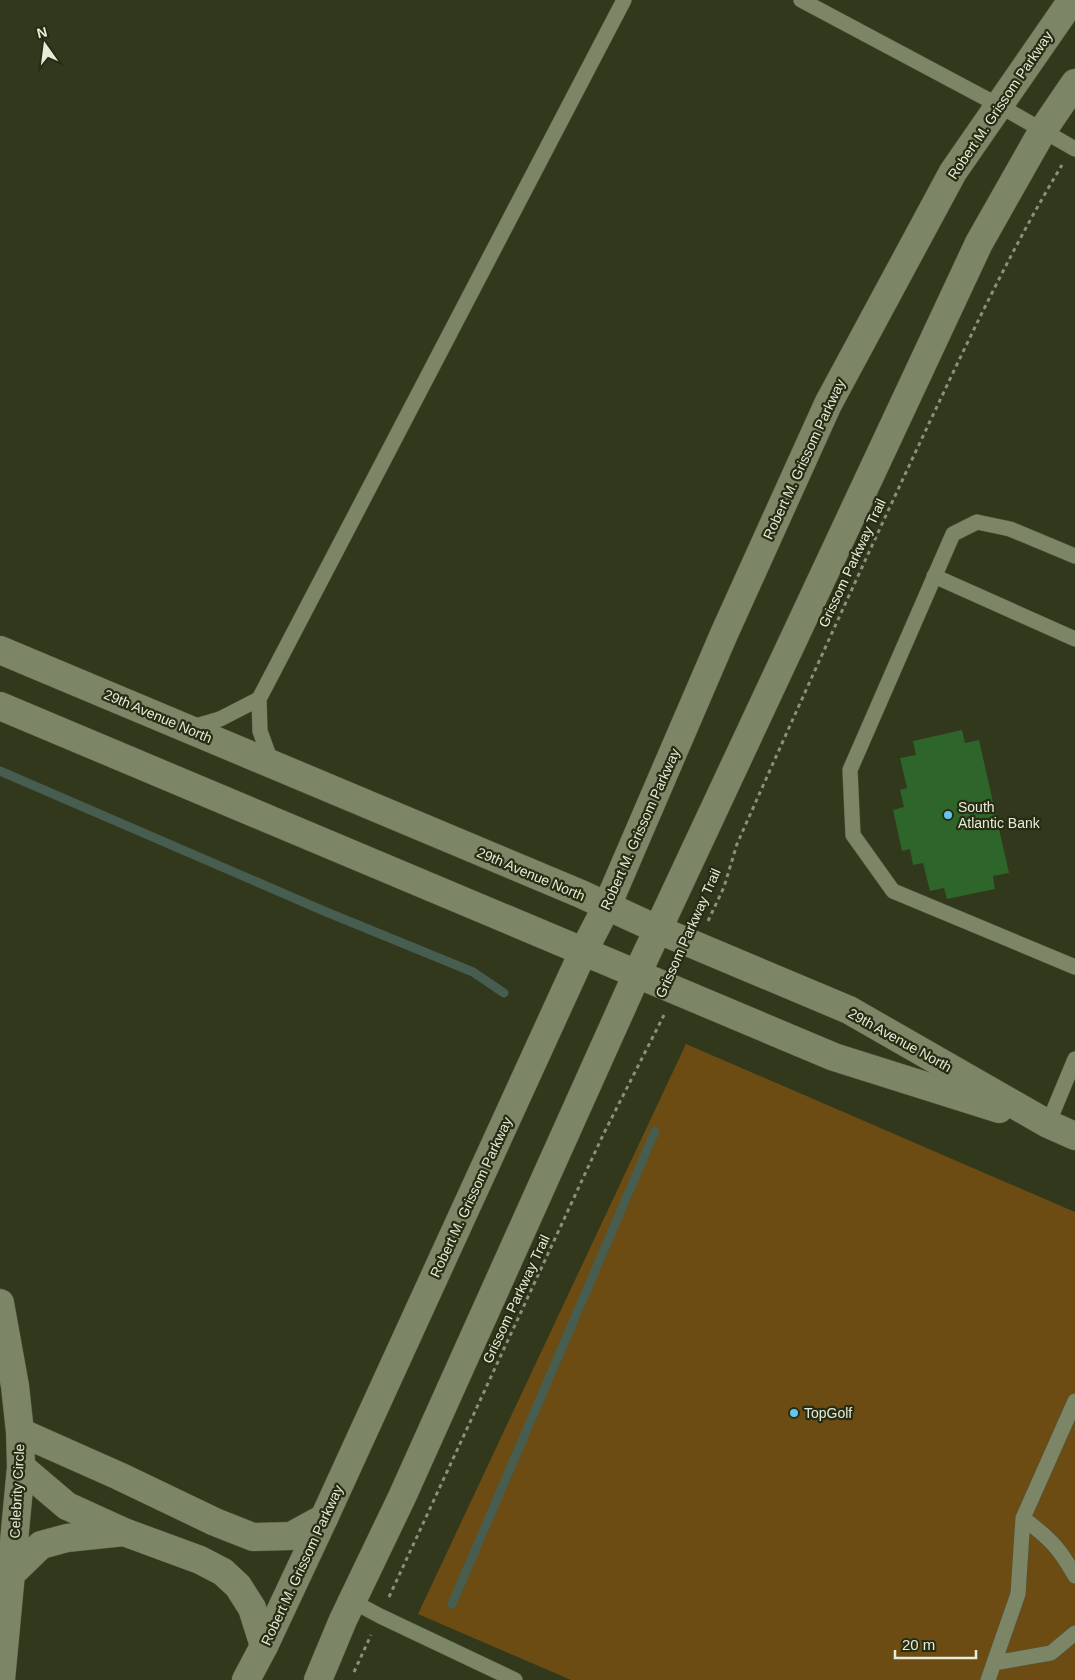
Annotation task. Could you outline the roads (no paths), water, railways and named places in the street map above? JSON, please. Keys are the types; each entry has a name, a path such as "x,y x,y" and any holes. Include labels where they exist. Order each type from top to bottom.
{"main road":[{"name":"Robert M. Grissom Parkway","path":"246,1680 324,1518 583,952 607,906 724,634 828,404 953,172 1072,0"},
{"path":"318,1680 352,1601 402,1497 637,974 979,243 1043,130 1075,83"},
{"name":"29th Avenue North","path":"0,650 849,1010 1048,1124 1075,1136"},
{"name":"29th Avenue North","path":"0,706 834,1058 1048,1124"},
{"name":"Celebrity Circle","path":"0,1304 15,1386 20,1432 21,1467 1,1680"},
{"path":"20,1432 119,1476 215,1522 254,1537 291,1536 324,1518"},
{"path":"21,1467 67,1506 124,1532 200,1560 223,1572 238,1586 252,1608 264,1646"},
{"path":"11,1574 41,1545 66,1538 124,1532"}],"lane":[{"path":"272,764 260,731 259,699 624,0"},
{"path":"801,0 1000,106 1074,148"},
{"path":"1075,556 1010,529 977,522 953,534 850,770 853,835 893,891 1075,966"},
{"path":"934,576 1075,639"},
{"path":"186,728 220,719 259,699"},
{"path":"1048,1124 1075,1059"},
{"path":"988,1680 1018,1594 1023,1518 1075,1401"},
{"path":"1023,1518 1047,1536 1064,1555 1075,1576"},
{"path":"352,1601 514,1680"},
{"path":"994,1663 1051,1653 1075,1632"}],"waterway":[{"path":"0,771 324,911 473,972 504,993"},
{"path":"452,1604 655,1131"}],"place":[{"name":"South Atlantic Bank","path":"948,815"},
{"name":"TopGolf","path":"794,1413"}]}
